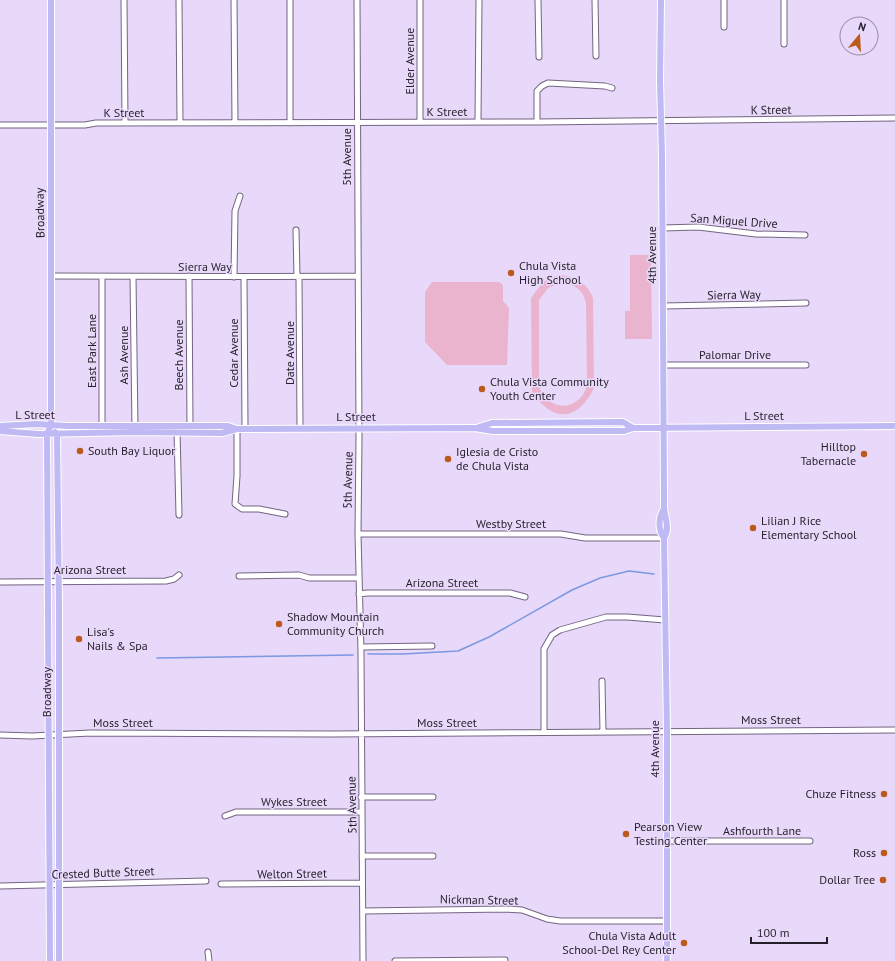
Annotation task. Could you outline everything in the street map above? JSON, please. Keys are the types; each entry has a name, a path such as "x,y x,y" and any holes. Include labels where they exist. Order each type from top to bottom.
{"main road":[{"name":"Broadway","path":"50,0 52,276 51,425 47,434 50,961"},
{"name":"4th Avenue","path":"661,0 660,80 662,120 664,509 660,515 660,533 664,538 667,731 667,961"},
{"name":"L Street","path":"0,426 36,424 135,425 176,426 190,430"},
{"path":"51,425 57,434"},
{"name":"L Street","path":"0,432 47,434 135,432 177,433 190,430 228,426 237,429 476,428 493,431 624,431 633,428 664,427 895,426"},
{"name":"Broadway","path":"57,434 59,961"}],"street":[{"path":"124,0 125,123"},
{"path":"180,0 180,123"},
{"path":"234,0 235,123"},
{"path":"290,0 290,123"},
{"name":"5th Avenue","path":"357,0 359,428 358,578 361,647 360,734 363,961"},
{"name":"Elder Avenue","path":"420,0 420,122"},
{"path":"478,0 478,122"},
{"path":"538,0 539,57"},
{"path":"595,0 596,56"},
{"path":"724,0 724,27"},
{"path":"784,0 784,44"},
{"path":"537,122 537,91 542,86 552,84 605,86 612,88"},
{"name":"K Street","path":"0,125 895,118"},
{"path":"234,277 235,211 240,196"},
{"name":"San Miguel Drive","path":"662,228 698,227 756,234 805,235"},
{"name":"Date Avenue","path":"296,230 300,428"},
{"name":"Sierra Way","path":"52,276 189,276 244,278 358,276"},
{"name":"Beech Avenue","path":"189,276 190,430"},
{"name":"East Park Lane","path":"102,277 102,425"},
{"name":"Ash Avenue","path":"133,277 135,432"},
{"name":"Cedar Avenue","path":"244,278 245,429"},
{"name":"Sierra Way","path":"663,306 806,304"},
{"name":"Palomar Drive","path":"664,365 806,365"},
{"path":"176,426 179,515"},
{"path":"237,429 237,476 235,504 242,509 259,509 285,514"},
{"name":"Westby Street","path":"358,534 561,534 584,538 664,538"},
{"name":"Arizona Street","path":"0,582 166,581 174,579 179,575"},
{"path":"239,576 298,575 309,578 358,578"},
{"name":"Arizona Street","path":"359,594 510,593 525,597"},
{"path":"544,732 544,649 552,635 560,630 606,617 665,620"},
{"path":"361,647 432,646"},
{"path":"602,681 603,732"},
{"name":"Moss Street","path":"0,735 58,735 75,733 360,734 895,730"},
{"path":"361,797 433,797"},
{"name":"Wykes Street","path":"226,816 236,812 362,812"},
{"name":"Ashfourth Lane","path":"666,841 810,841"},
{"path":"362,856 434,856"},
{"name":"Crested Butte Street","path":"0,886 59,885 72,883 206,881"},
{"name":"Welton Street","path":"221,884 362,883"},
{"name":"Nickman Street","path":"363,910 506,909 522,910 560,921 666,921"},
{"path":"208,952 209,961"},
{"path":"395,961 504,960"}],"shaded area":[{"path":"630,255 651,255 652,339 625,339 625,311 630,311"},
{"path":"560,275 571,277 580,281 588,288 593,298 594,388 590,396 579,409 565,414 558,414 550,410 538,400 532,392 531,298 543,282","holes":["560,283 565,283 577,288 585,298 587,386 580,398 572,404 566,406 554,404 549,401 544,396 539,385 539,300 548,288"]},
{"path":"432,282 499,282 503,285 503,301 509,308 507,365 447,365 425,342 425,292"}],"waterway":[{"path":"368,654 458,651 489,637 572,590 600,578 629,571 654,574"},
{"path":"157,658 353,655"}],"place":[{"name":"Chula Vista High School","path":"511,273"},
{"name":"Chula Vista Community Youth Center","path":"482,389"},
{"name":"South Bay Liquor","path":"80,451"},
{"name":"Hilltop Tabernacle","path":"864,454"},
{"name":"Iglesia de Cristo de Chula Vista","path":"448,459"},
{"name":"Lilian J Rice Elementary School","path":"753,528"},
{"name":"Shadow Mountain Community Church","path":"279,624"},
{"name":"Lisa's Nails & Spa","path":"79,639"},
{"name":"Chuze Fitness","path":"884,794"},
{"name":"Pearson View Testing Center","path":"626,834"},
{"name":"Ross","path":"884,853"},
{"name":"Dollar Tree","path":"883,880"},
{"name":"Chula Vista Adult School-Del Rey Center","path":"684,943"}]}
